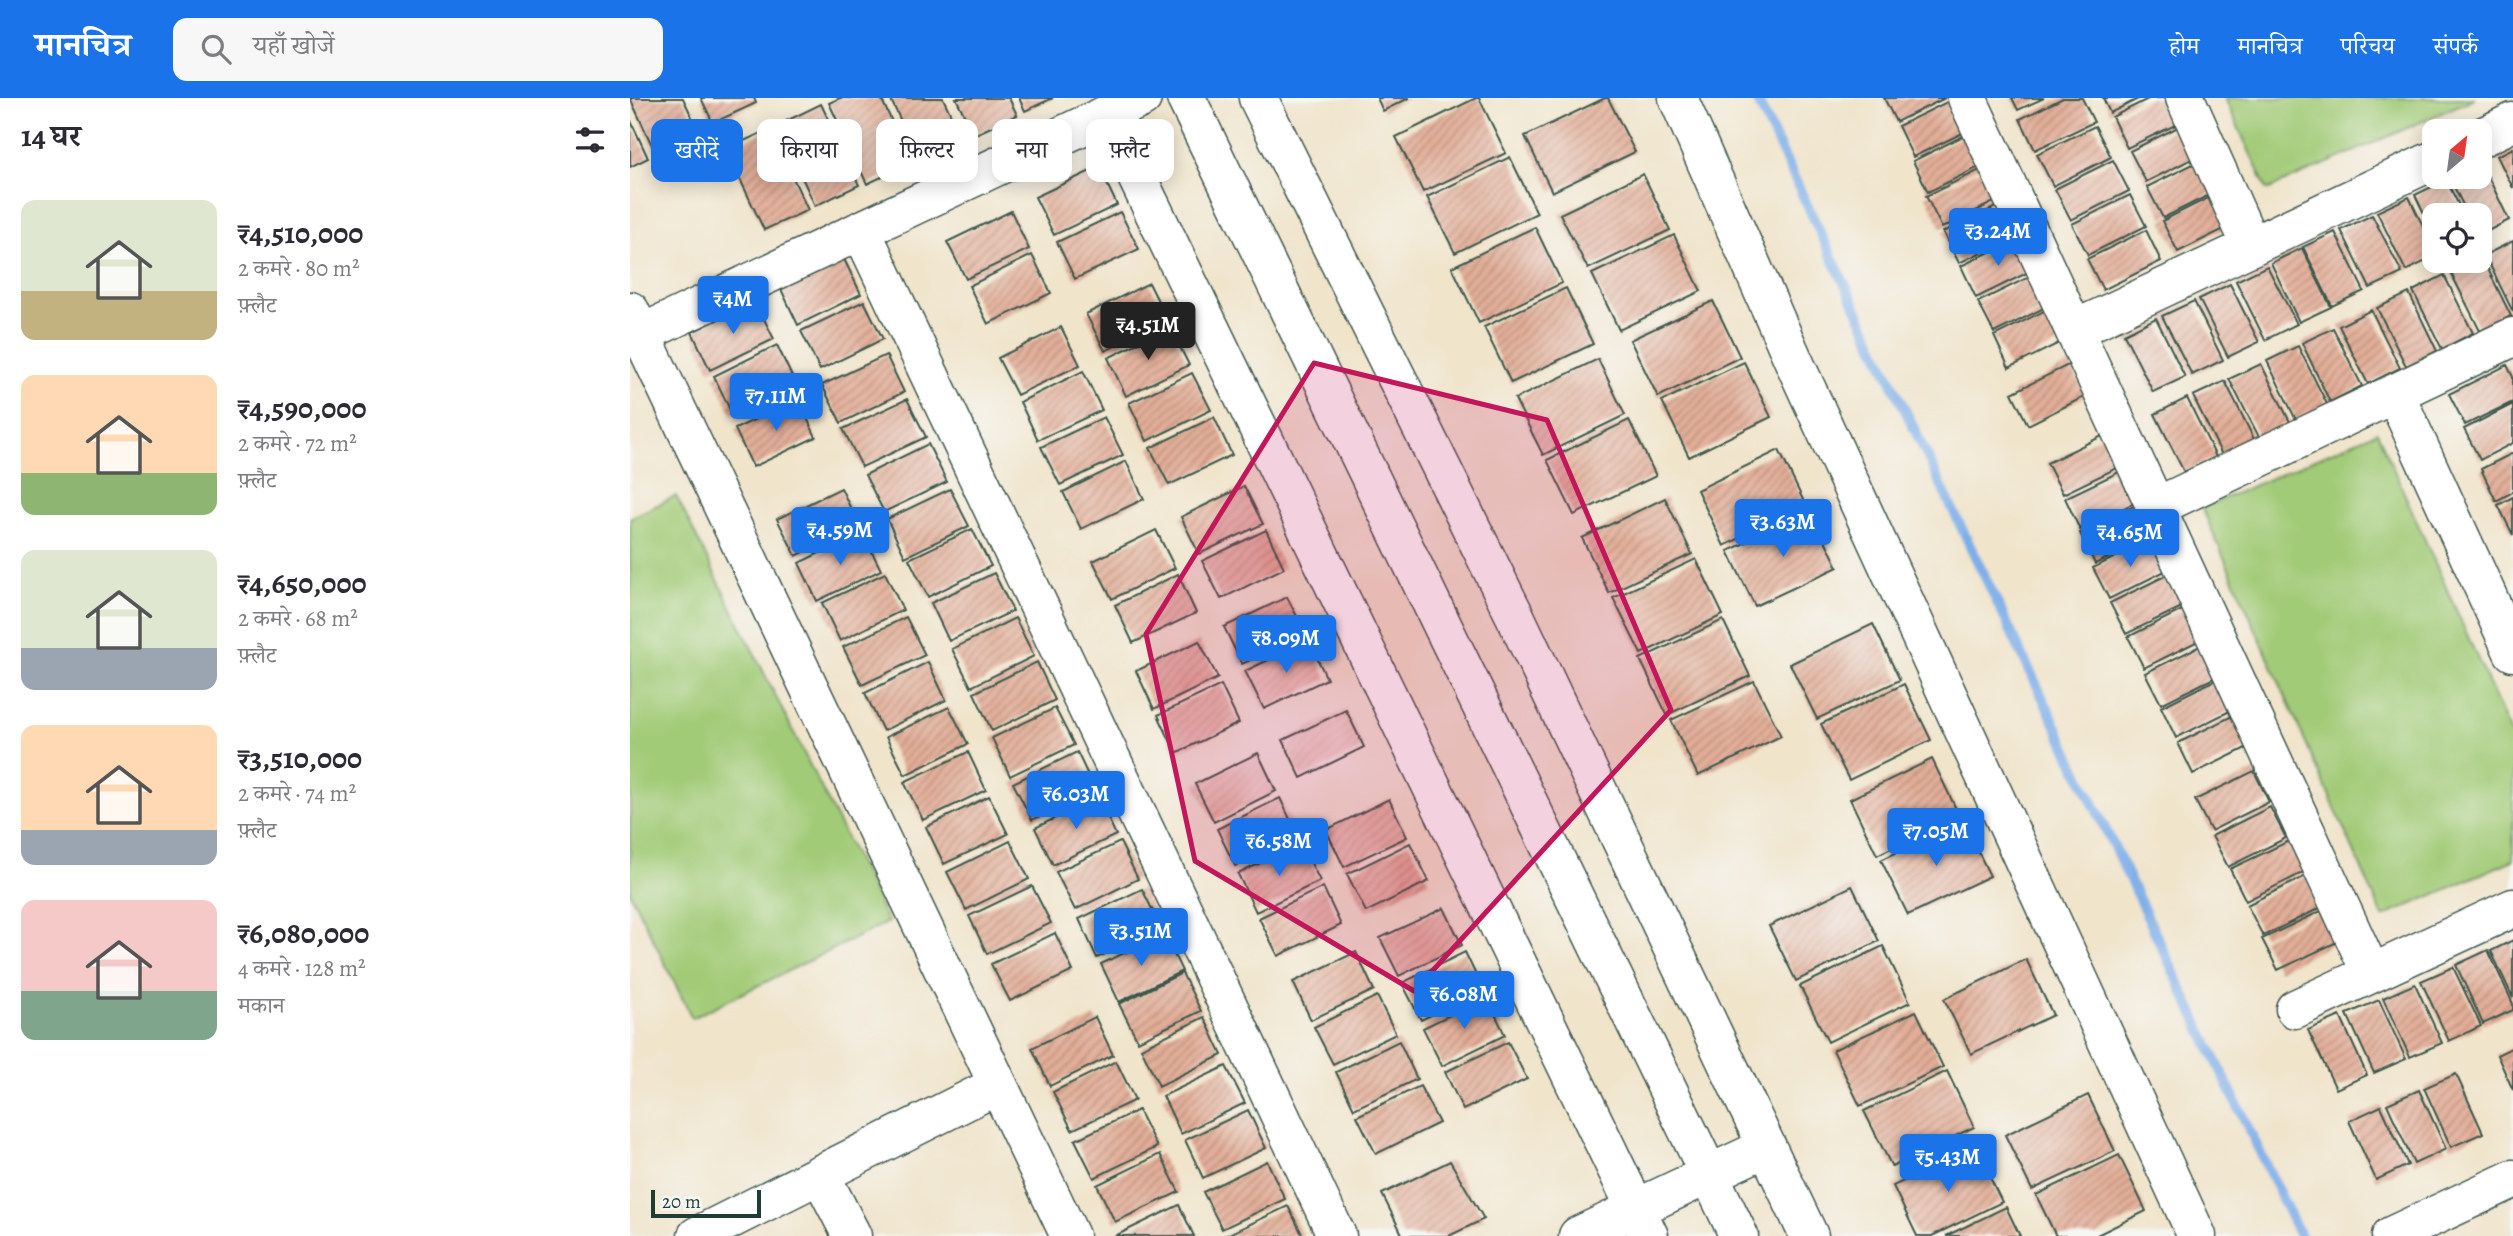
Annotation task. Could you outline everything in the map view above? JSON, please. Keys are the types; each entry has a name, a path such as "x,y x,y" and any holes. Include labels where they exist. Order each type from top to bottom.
{"street":[{"path":"1070,1236 635,323 861,230 1142,98"},
{"path":"1186,98 1739,1236"},
{"path":"1258,98 1515,616 1809,1236"},
{"path":"1678,98 1796,366 2197,1236"},
{"path":"1967,98 2371,973"},
{"path":"2185,98 2251,246"},
{"path":"1107,115 1643,1222"},
{"path":"2492,132 2513,122"},
{"path":"2074,330 2422,166"},
{"path":"861,230 1337,1236"},
{"path":"2156,507 2513,337"},
{"path":"2395,394 2513,652"},
{"path":"2295,1009 2513,908"},
{"path":"697,1236 998,1085"},
{"path":"1578,1236 1643,1222 1709,1174 1767,1147"},
{"path":"820,1174 852,1236"},
{"path":"2391,1236 2513,1178"}],"highlighted area":[{"path":"1314,363 1547,420 1671,710 1414,991 1195,861 1146,634"}],"green space":[{"path":"2225,98 2475,98 2422,119 2422,121 2267,190"},
{"path":"2377,432 2513,738 2513,860 2383,917 2202,508"},
{"path":"676,496 888,922 692,1018 630,893 630,518"}],"building":[{"path":"630,98 683,98 693,119 651,119 651,143"},
{"path":"701,98 754,98 756,103 722,119 711,119"},
{"path":"840,98 881,98 891,119 876,119 876,180 867,184 862,173 862,119 837,119 829,103"},
{"path":"890,98 943,98 953,119 900,119"},
{"path":"956,98 1009,98 1017,115 1008,119 992,119 992,127 978,133 978,119 966,119"},
{"path":"1019,98 1053,98 1025,111"},
{"path":"1377,98 1409,98 1383,111"},
{"path":"1479,98 1506,153 1423,192 1396,137"},
{"path":"1608,98 1635,152 1552,192 1525,136"},
{"path":"1884,98 1945,98 1896,122"},
{"path":"1955,98 1971,129 1913,157 1898,126"},
{"path":"2012,98 2044,98 2018,110"},
{"path":"2063,98 2082,98 2094,122 2035,150 2020,119"},
{"path":"2103,98 2140,98 2110,113"},
{"path":"2150,98 2175,98 2186,120 2127,148 2112,117"},
{"path":"821,104 828,119 790,119"},
{"path":"630,119 648,158 630,167"},
{"path":"2188,122 2204,153 2146,182 2130,151"},
{"path":"2095,126 2111,157 2053,186 2037,154"},
{"path":"1971,132 1987,163 1928,192 1913,161"},
{"path":"757,135 757,182 795,182 808,210 764,230 741,182 743,141"},
{"path":"2513,148 2513,188 2497,156"},
{"path":"1510,157 1537,213 1455,253 1427,197"},
{"path":"2205,158 2221,189 2163,218 2147,187"},
{"path":"2113,160 2129,191 2071,220 2055,189"},
{"path":"1984,168 2000,199 1942,228 1926,196"},
{"path":"1086,173 1086,182 1106,182 1117,205 1054,235 1035,197 1072,182"},
{"path":"1643,174 1670,230 1588,269 1560,214"},
{"path":"804,182 858,182 859,185 815,206"},
{"path":"2492,185 2509,220 2492,229 2492,203 2462,203 2455,189 2492,189"},
{"path":"2427,189 2451,189 2458,203 2422,203 2422,209 2415,195"},
{"path":"2220,192 2236,223 2178,252 2162,221"},
{"path":"2130,195 2146,226 2088,255 2072,224"},
{"path":"2409,197 2422,224 2422,263 2406,271 2377,212"},
{"path":"2002,204 2017,235 1959,263 1943,232"},
{"path":"1011,211 1029,249 966,279 947,242"},
{"path":"1120,212 1139,249 1075,279 1057,242"},
{"path":"2372,215 2402,273 2370,288 2341,230"},
{"path":"1535,227 1562,283 1479,323 1452,267"},
{"path":"2146,230 2161,261 2103,290 2087,259"},
{"path":"2335,232 2364,291 2332,306 2303,247"},
{"path":"1674,235 1701,291 1619,330 1592,274"},
{"path":"2020,237 2035,269 1976,298 1961,266"},
{"path":"2513,241 2513,312 2492,269 2492,252"},
{"path":"2302,248 2331,307 2299,322 2271,263"},
{"path":"1032,255 1051,293 988,324 969,286"},
{"path":"843,257 861,294 798,325 780,287"},
{"path":"2267,266 2297,324 2265,340 2236,281"},
{"path":"2037,273 2052,304 1994,333 1978,302"},
{"path":"2451,273 2490,273 2511,316 2480,331"},
{"path":"2444,275 2473,333 2442,349 2413,291"},
{"path":"1149,283 1168,321 1105,351 1086,314"},
{"path":"2230,284 2259,342 2228,357 2199,299"},
{"path":"1566,288 1593,344 1511,383 1484,327"},
{"path":"2409,293 2437,351 2406,366 2377,308"},
{"path":"755,301 774,339 710,370 692,332"},
{"path":"864,301 883,339 820,370 801,331"},
{"path":"1713,301 1740,357 1658,397 1630,340"},
{"path":"2194,301 2223,360 2192,375 2162,316"},
{"path":"2052,307 2067,339 2009,368 1994,336"},
{"path":"2371,310 2400,368 2368,384 2339,326"},
{"path":"2156,318 2185,377 2153,392 2124,334"},
{"path":"1061,327 1080,365 1017,395 998,358"},
{"path":"1170,327 1189,365 1126,396 1108,358"},
{"path":"2333,328 2362,386 2330,402 2302,343"},
{"path":"777,345 795,383 732,414 714,376"},
{"path":"2298,346 2327,404 2296,420 2267,361"},
{"path":"886,355 904,392 841,423 822,385"},
{"path":"1598,359 1625,415 1543,455 1515,399"},
{"path":"1744,362 1771,417 1689,457 1662,401"},
{"path":"2070,364 2086,396 2028,425 2012,393"},
{"path":"2261,364 2290,422 2259,437 2229,379"},
{"path":"2507,365 2513,377 2513,402 2465,425 2449,394"},
{"path":"1083,371 1102,410 1038,440 1020,402"},
{"path":"1192,373 1211,410 1147,441 1129,403"},
{"path":"2225,381 2254,439 2222,455 2193,396"},
{"path":"2187,398 2216,457 2184,472 2155,414"},
{"path":"798,399 816,437 753,467 735,429"},
{"path":"907,399 926,437 862,467 843,429"},
{"path":"2513,404 2513,443 2480,460 2464,429"},
{"path":"1104,417 1123,455 1060,485 1041,447"},
{"path":"1214,417 1232,455 1169,485 1150,448"},
{"path":"1629,420 1656,476 1574,515 1547,460"},
{"path":"2106,434 2121,466 2063,494 2047,463"},
{"path":"928,444 947,482 884,512 865,475"},
{"path":"1779,450 1806,506 1724,546 1697,490"},
{"path":"2513,453 2513,492 2496,501 2481,469"},
{"path":"1126,461 1144,499 1081,529 1063,492"},
{"path":"2123,470 2138,501 2080,530 2065,498"},
{"path":"1244,486 1263,524 1199,554 1181,517"},
{"path":"841,488 859,526 796,556 777,519"},
{"path":"950,489 969,526 905,557 887,519"},
{"path":"2513,497 2513,535 2498,505"},
{"path":"1665,498 1692,554 1609,593 1582,538"},
{"path":"2138,504 2153,536 2095,564 2080,533"},
{"path":"1811,511 1838,567 1755,606 1728,551"},
{"path":"972,529 991,566 928,597 909,559"},
{"path":"1156,530 1175,568 1112,599 1093,561"},
{"path":"1266,530 1284,568 1221,599 1202,561"},
{"path":"862,532 881,570 817,601 799,563"},
{"path":"2152,539 2167,570 2109,599 2093,568"},
{"path":"1696,559 1723,615 1641,654 1613,598"},
{"path":"885,573 903,610 840,641 822,603"},
{"path":"994,573 1013,611 949,641 931,603"},
{"path":"1178,574 1196,613 1133,643 1115,605"},
{"path":"2169,574 2184,606 2126,634 2110,603"},
{"path":"1287,597 1306,634 1242,664 1224,627"},
{"path":"2186,608 2202,639 2144,668 2128,637"},
{"path":"906,617 925,655 862,685 843,647"},
{"path":"1015,618 1034,656 971,687 952,649"},
{"path":"1723,620 1750,676 1667,715 1640,659"},
{"path":"1873,624 1900,680 1817,719 1790,664"},
{"path":"1199,641 1218,678 1154,709 1136,671"},
{"path":"1309,641 1327,679 1264,709 1245,671"},
{"path":"2204,644 2220,675 2161,704 2145,673"},
{"path":"928,662 946,700 883,731 865,693"},
{"path":"1037,662 1055,700 992,731 974,693"},
{"path":"2219,678 2234,709 2176,738 2161,707"},
{"path":"1754,681 1781,736 1698,776 1671,720"},
{"path":"1904,684 1931,740 1849,780 1821,724"},
{"path":"1221,685 1239,723 1176,753 1158,715"},
{"path":"949,707 968,744 905,775 886,737"},
{"path":"1055,708 1074,745 1010,776 992,738"},
{"path":"1346,710 1364,747 1301,778 1283,740"},
{"path":"2236,714 2252,745 2193,774 2178,743"},
{"path":"968,752 986,790 923,820 904,782"},
{"path":"1077,752 1095,790 1032,820 1013,783"},
{"path":"1258,753 1276,791 1214,822 1195,784"},
{"path":"1932,759 1959,815 1877,855 1850,799"},
{"path":"2254,771 2269,802 2211,831 2195,800"},
{"path":"989,796 1008,834 944,864 926,827"},
{"path":"1098,797 1116,835 1053,865 1035,828"},
{"path":"1280,798 1298,836 1235,866 1217,829"},
{"path":"1389,799 1407,837 1344,867 1326,830"},
{"path":"2270,807 2286,838 2228,867 2212,836"},
{"path":"1963,820 1990,876 1908,915 1881,860"},
{"path":"1010,841 1029,879 966,910 947,872"},
{"path":"2289,841 2304,872 2246,901 2230,869"},
{"path":"1120,842 1138,879 1075,910 1056,872"},
{"path":"1301,843 1320,881 1256,912 1238,874"},
{"path":"1410,843 1429,881 1366,912 1347,874"},
{"path":"2306,876 2322,907 2263,936 2247,905"},
{"path":"1032,886 1051,923 987,954 969,916"},
{"path":"1852,886 1879,941 1796,981 1769,926"},
{"path":"1323,887 1341,925 1278,956 1259,918"},
{"path":"1142,889 1161,927 1097,958 1079,919"},
{"path":"1444,908 1462,945 1399,976 1380,938"},
{"path":"2321,911 2337,942 2278,970 2262,939"},
{"path":"1055,933 1073,971 1010,1001 991,964"},
{"path":"1164,934 1182,971 1119,1002 1101,964"},
{"path":"2513,940 2513,998 2491,951"},
{"path":"1883,946 1910,1002 1828,1042 1800,986"},
{"path":"2488,950 2513,1004 2513,1010 2483,1024 2456,965"},
{"path":"1356,952 1374,990 1311,1020 1293,982"},
{"path":"1465,952 1483,990 1421,1020 1402,983"},
{"path":"2026,959 2053,1015 1971,1054 1944,999"},
{"path":"2453,967 2481,1026 2449,1041 2421,981"},
{"path":"1182,973 1201,1011 1138,1041 1119,1004"},
{"path":"2415,984 2442,1043 2410,1057 2383,998"},
{"path":"1377,996 1396,1034 1333,1064 1314,1027"},
{"path":"1487,997 1505,1035 1442,1066 1423,1028"},
{"path":"2379,1000 2406,1059 2374,1073 2347,1014"},
{"path":"1916,1011 1943,1067 1860,1106 1833,1050"},
{"path":"2340,1016 2367,1075 2336,1089 2308,1030"},
{"path":"1095,1017 1113,1055 1050,1086 1032,1048"},
{"path":"1204,1017 1222,1055 1159,1086 1141,1048"},
{"path":"1399,1041 1417,1079 1354,1109 1336,1072"},
{"path":"1508,1042 1527,1079 1463,1110 1445,1072"},
{"path":"2513,1047 2513,1090 2497,1055"},
{"path":"1116,1061 1135,1100 1072,1130 1053,1092"},
{"path":"1226,1066 1245,1103 1181,1134 1163,1096"},
{"path":"1947,1071 1974,1127 1892,1167 1864,1111"},
{"path":"2456,1074 2483,1133 2451,1147 2424,1088"},
{"path":"1420,1086 1439,1123 1376,1154 1357,1116"},
{"path":"2419,1090 2446,1149 2414,1164 2387,1104"},
{"path":"2088,1095 2115,1151 2032,1190 2005,1135"},
{"path":"2381,1106 2408,1165 2376,1180 2349,1121"},
{"path":"1138,1110 1157,1147 1094,1178 1075,1140"},
{"path":"1248,1110 1266,1148 1203,1178 1185,1140"},
{"path":"1975,1147 2002,1202 1932,1236 1917,1236 1893,1186"},
{"path":"1160,1154 1179,1192 1115,1222 1097,1185"},
{"path":"2119,1155 2146,1211 2095,1236 2056,1236 2036,1195"},
{"path":"1267,1161 1285,1199 1222,1229 1203,1192"},
{"path":"1450,1161 1484,1219 1449,1236 1403,1236 1382,1194"},
{"path":"1179,1205 1194,1236 1115,1236"},
{"path":"1288,1206 1303,1236 1225,1236"},
{"path":"2006,1207 2020,1236 1946,1236"}],"waterway":[{"path":"1756,98 2300,1236"}]}
